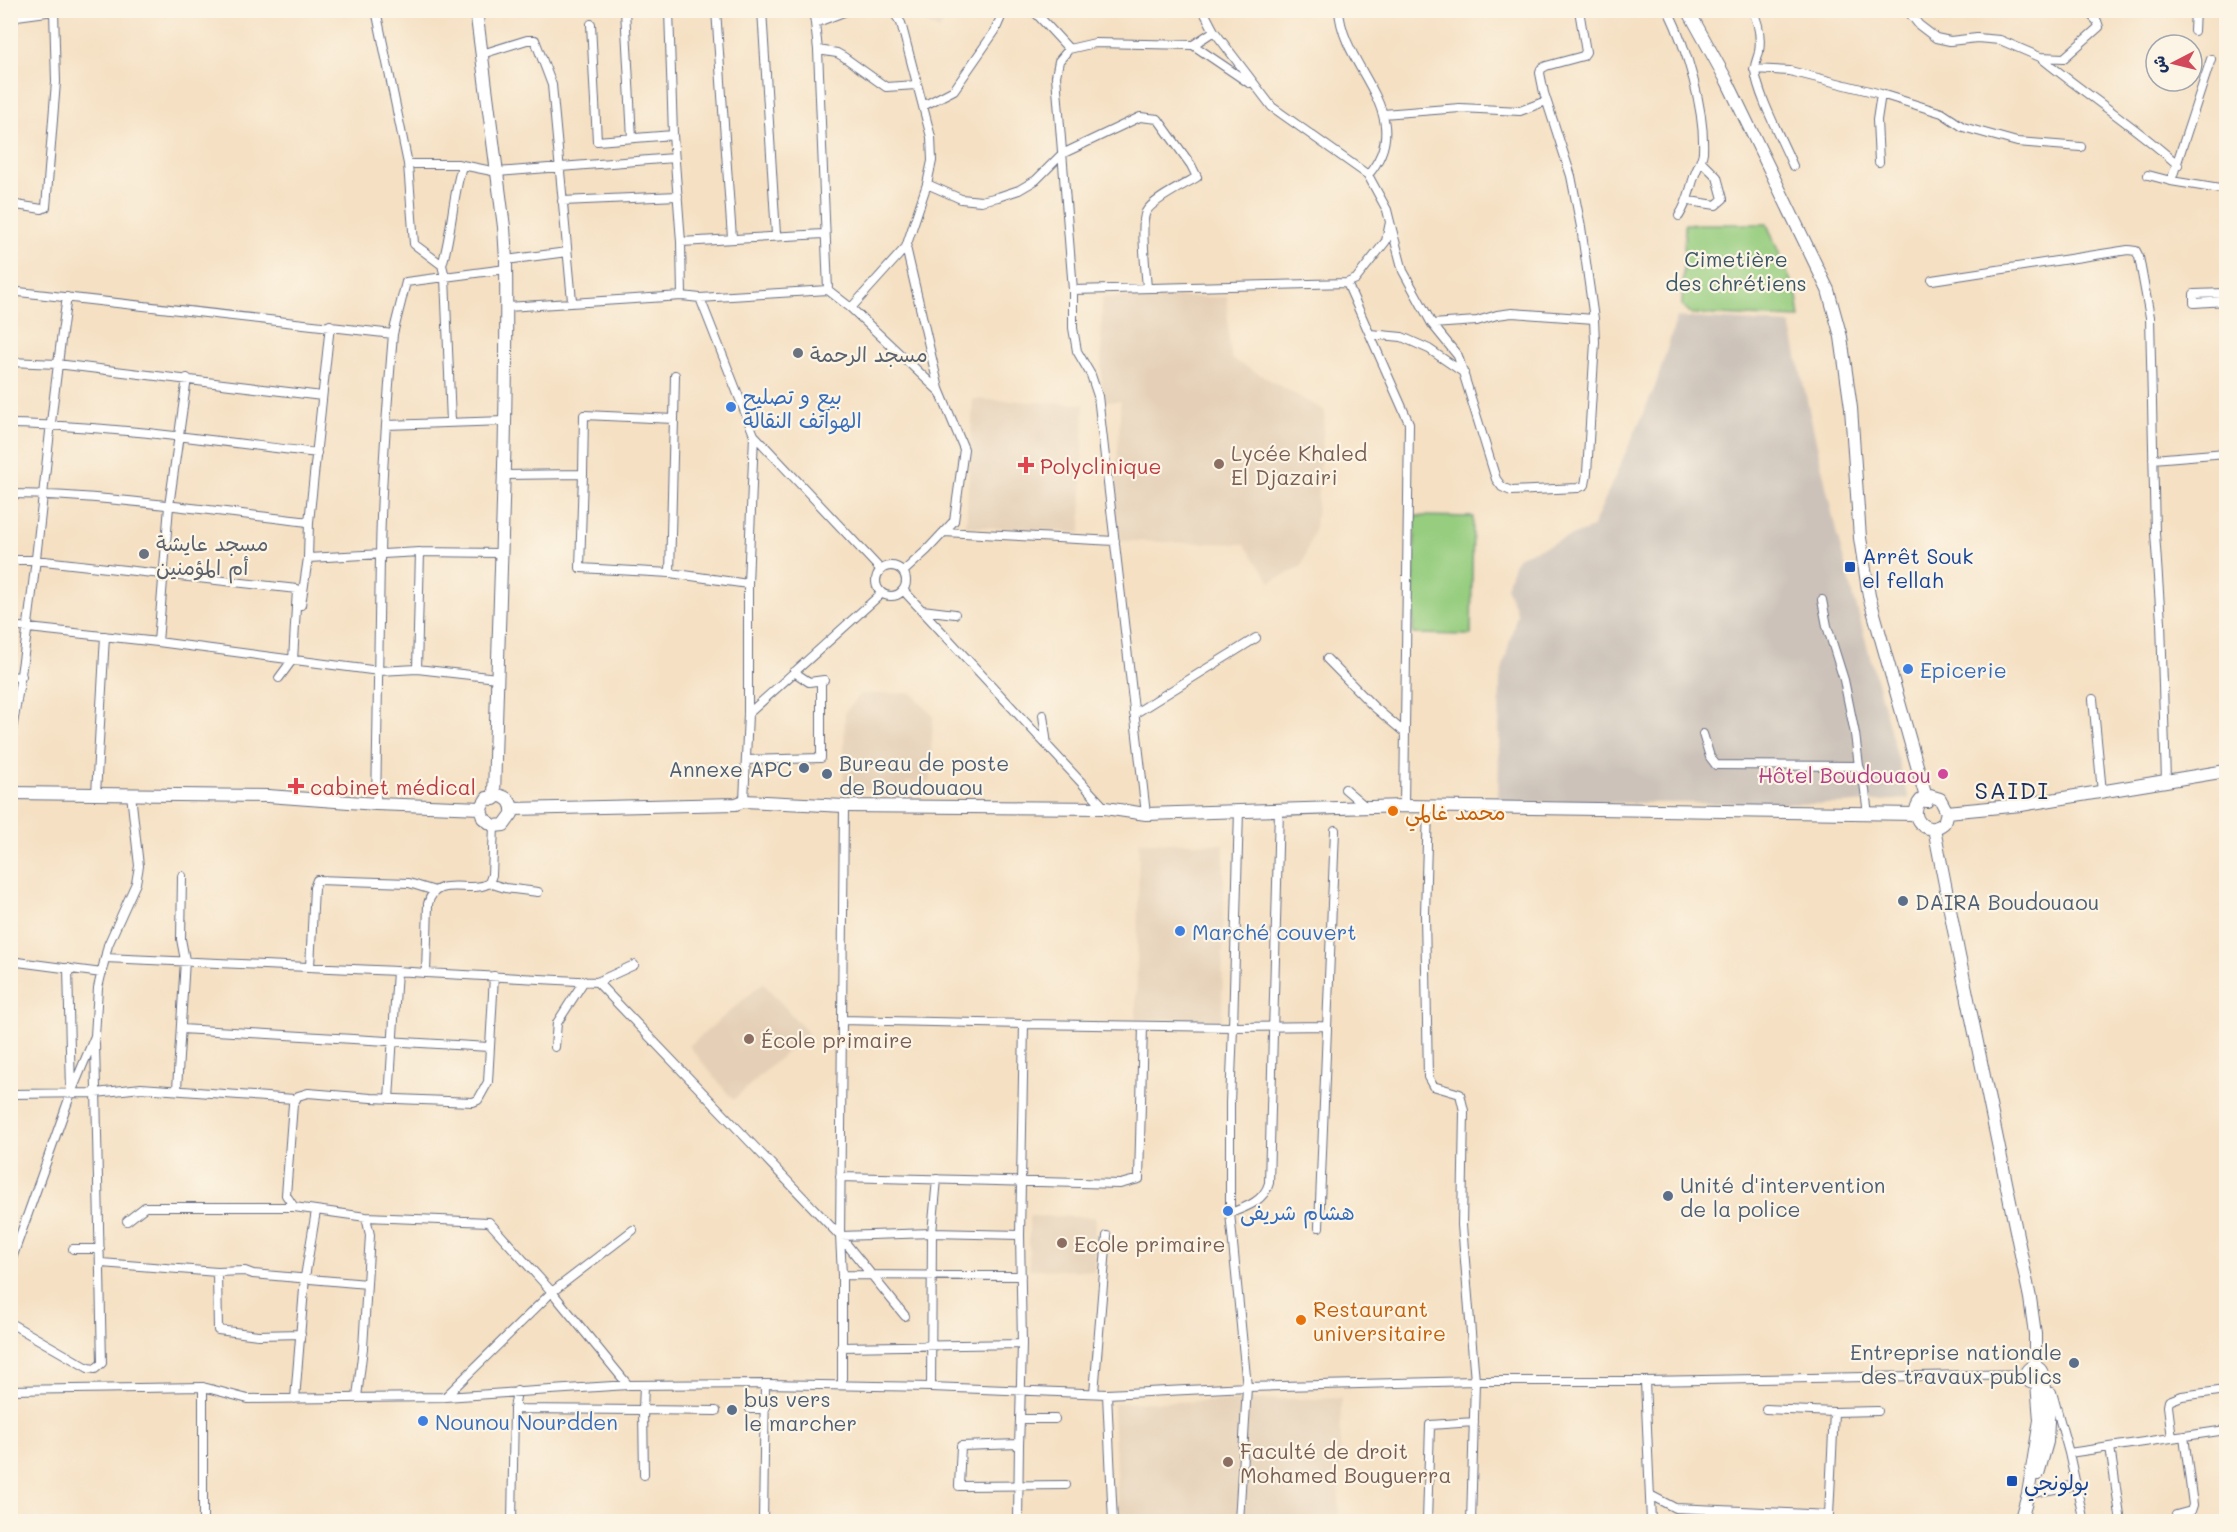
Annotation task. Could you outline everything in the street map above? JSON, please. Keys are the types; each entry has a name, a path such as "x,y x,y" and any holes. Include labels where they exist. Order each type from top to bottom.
{"main road":[{"path":"476,10 497,172 506,264 507,307 505,475 500,553 494,799"},
{"path":"1688,10 1727,81 1828,290 1841,337 1851,408 1860,538 1869,596 1927,801"},
{"path":"1947,812 2021,805 2226,771"},
{"path":"10,793 268,796 376,804 481,808"},
{"path":"494,799 497,795 503,796 513,809"},
{"path":"1930,796 1940,799 1947,812 1944,823 1934,828 1920,824 1916,814 1921,800 1927,801 1930,796"},
{"path":"494,799 487,798 481,808 483,818 494,826 508,822 513,809"},
{"path":"513,809 736,804 744,801 844,806 1105,808 1146,813 1404,806 1916,814"},
{"path":"1934,828 2030,1298 2035,1334 2040,1420 2028,1494 2020,1521"}],"street":[{"path":"376,10 408,164 414,244 442,265"},
{"path":"625,10 632,138"},
{"path":"669,10 682,296"},
{"path":"716,10 732,238"},
{"path":"762,10 776,236"},
{"path":"813,10 818,50 828,290"},
{"path":"815,23 849,10"},
{"path":"851,308 906,247 927,184 932,149 901,23 894,13 887,10"},
{"path":"923,106 954,90 995,31 1004,10"},
{"path":"1033,10 1069,49"},
{"path":"1203,10 1214,31 1254,87 1272,107 1368,174 1387,210 1403,272 1432,324 1458,356 1496,479 1502,487 1511,491 1578,488 1585,486 1587,473 1595,342 1594,319 1581,227 1570,176 1546,101 1540,73 1541,69 1583,57 1586,45 1579,10"},
{"path":"1339,10 1346,37 1375,92 1383,114 1385,144 1379,162 1368,174"},
{"path":"1668,10 1676,26 1697,97 1703,138 1701,161 1693,180 1689,201 1679,216"},
{"path":"1752,10 1758,23 1759,34 1759,52 1754,69 1763,98 1793,166"},
{"path":"1906,10 1919,25 1936,38 1950,41 1977,38 2000,40 2040,57 2075,86 2155,144 2178,165"},
{"path":"2040,57 2064,58 2095,32 2099,27 2097,21 2086,10"},
{"path":"2194,10 2194,31"},
{"path":"10,27 17,16 54,11 56,81 46,207 42,209 10,204"},
{"path":"591,24 597,141 673,135"},
{"path":"1192,45 1214,31"},
{"path":"482,54 527,40 535,40 552,85 572,301"},
{"path":"1146,813 1098,396 1077,351 1073,328 1074,290 1056,76 1059,61 1069,49 1095,43 1192,45 1254,87"},
{"path":"818,50 837,53 886,87 916,85"},
{"path":"2171,181 2211,59"},
{"path":"1754,69 1790,71 1881,94 1942,113 1963,127 2018,142 2080,147"},
{"path":"1879,162 1877,120 1881,94"},
{"path":"1383,114 1460,108 1520,111 1546,101"},
{"path":"927,184 961,199 981,201 1019,190 1036,180 1062,154 1140,117 1158,119 1197,177 1155,202 1146,212 1144,223 1147,288"},
{"path":"408,164 457,164 497,172 675,158"},
{"path":"1689,201 1716,205 1723,199 1717,177 1701,161"},
{"path":"451,422 442,265 447,248 455,189 462,166"},
{"path":"2148,174 2171,181 2226,190"},
{"path":"562,201 678,195"},
{"path":"1352,294 1356,279 1386,241 1390,222"},
{"path":"681,242 824,234"},
{"path":"903,572 954,520 964,449 940,392 906,247"},
{"path":"1932,280 2110,253 2136,251 2139,257 2150,317 2153,459 2166,781"},
{"path":"376,804 380,556 386,425 393,333 406,282 444,277 567,252"},
{"path":"1074,290 1347,283 1356,279"},
{"path":"1347,283 1409,423 1404,806"},
{"path":"507,307 572,301 828,290 851,308 940,392"},
{"path":"10,291 393,333"},
{"path":"2226,293 2194,294 2194,303 2226,301"},
{"path":"10,741 22,676 49,425 67,297"},
{"path":"700,297 754,435 881,570"},
{"path":"1432,324 1477,321 1512,313 1594,319"},
{"path":"279,678 293,661 308,558 309,522 330,325"},
{"path":"1370,334 1402,337 1429,349 1464,373"},
{"path":"10,362 57,364 188,378 322,396"},
{"path":"670,573 675,375"},
{"path":"158,642 169,506 188,378"},
{"path":"674,419 584,416 580,568 670,573 748,584"},
{"path":"386,425 505,421"},
{"path":"10,424 179,436 316,453"},
{"path":"744,801 748,714 748,584 754,435"},
{"path":"2153,459 2226,453"},
{"path":"505,475 583,474"},
{"path":"10,494 43,494 309,522"},
{"path":"944,532 1115,541"},
{"path":"417,669 420,552"},
{"path":"308,558 380,556 420,552 500,553"},
{"path":"10,560 35,560 297,589 293,661"},
{"path":"895,566 903,572 906,581 903,590 891,596 882,592 877,584 881,570 895,566"},
{"path":"903,590 1105,808"},
{"path":"748,714 882,592"},
{"path":"1822,600 1827,626 1844,680 1859,766 1863,775 1868,814"},
{"path":"922,610 955,614"},
{"path":"10,626 158,642 379,671 417,669 497,678"},
{"path":"96,794 105,636"},
{"path":"1134,714 1256,638"},
{"path":"1327,658 1373,706 1405,733"},
{"path":"746,760 821,758 823,680 809,682 794,672"},
{"path":"10,677 22,676"},
{"path":"2093,699 2102,792"},
{"path":"1043,716 1047,746"},
{"path":"1703,734 1710,757 1716,765 1859,766"},
{"path":"1345,789 1366,807"},
{"path":"10,1323 88,1368 99,1368 103,1358 95,1036 102,973 108,945 136,883 139,866 131,794"},
{"path":"842,1385 840,1177 844,806"},
{"path":"1428,807 1425,914 1428,1077 1433,1086 1461,1094 1464,1112 1462,1225 1475,1381 1471,1521"},
{"path":"1230,1213 1246,1208 1256,1201 1267,1192 1269,1182 1279,809"},
{"path":"1239,810 1230,1104 1230,1213 1247,1387 1239,1521"},
{"path":"426,973 430,897 435,891 449,886 478,887 489,883 492,875 494,826"},
{"path":"1319,1227 1335,830"},
{"path":"177,1089 185,960 181,939 182,876"},
{"path":"310,967 314,888 317,880 409,883 435,891"},
{"path":"489,883 505,888 538,892"},
{"path":"105,958 185,960 597,982 634,965"},
{"path":"10,961 102,973"},
{"path":"68,968 71,1093"},
{"path":"389,1099 398,971"},
{"path":"10,1094 96,1094 141,1088 294,1099 308,1093 473,1102 478,1100 488,1082 494,976"},
{"path":"555,1047 557,1023 584,981"},
{"path":"597,982 840,1236 905,1316"},
{"path":"842,1020 1143,1026 1327,1026"},
{"path":"1018,1521 1022,1344 1020,1235 1024,1024"},
{"path":"840,1177 1120,1184 1139,1179 1143,1026"},
{"path":"181,1029 489,1047"},
{"path":"10,1264 71,1093 95,1036"},
{"path":"294,1099 286,1195 294,1207"},
{"path":"931,1387 932,1233 937,1179"},
{"path":"127,1221 145,1207 294,1207 366,1217 489,1222 552,1292 628,1385"},
{"path":"295,1399 305,1277 316,1211"},
{"path":"357,1397 370,1234 366,1217"},
{"path":"445,1397 552,1292 633,1230"},
{"path":"840,1236 932,1233 1020,1235"},
{"path":"1094,1393 1107,1236"},
{"path":"73,1249 100,1249"},
{"path":"101,1263 217,1272 245,1271 253,1274 367,1284"},
{"path":"217,1272 218,1330 258,1335 302,1334"},
{"path":"842,1275 1021,1276"},
{"path":"841,1347 1022,1344"},
{"path":"10,1390 202,1387 248,1399 295,1399 502,1395 517,1391 628,1385 765,1384 931,1387 1107,1394 1247,1387 1475,1381 1645,1381 2036,1375 2052,1394 2069,1453 2084,1521"},
{"path":"1645,1381 1651,1521"},
{"path":"763,1521 765,1384"},
{"path":"644,1385 645,1476"},
{"path":"202,1387 203,1521"},
{"path":"2172,1438 2169,1401 2182,1396 2226,1390"},
{"path":"512,1521 514,1409 517,1391"},
{"path":"1107,1394 1113,1521"},
{"path":"514,1409 716,1411"},
{"path":"750,1409 765,1409"},
{"path":"1766,1409 1878,1411"},
{"path":"1650,1495 1675,1508 1829,1515 1834,1412"},
{"path":"1020,1419 1055,1419"},
{"path":"1427,1521 1430,1425 1474,1422"},
{"path":"2069,1453 2226,1430"},
{"path":"2176,1515 2191,1511 2193,1505 2184,1436"},
{"path":"1018,1444 961,1446 959,1486 1065,1485"},
{"path":"2110,1447 2121,1521"},
{"path":"2028,1494 2076,1485"},
{"path":"1352,1521 1582,1521"}],"shaded area":[{"path":"907,11 949,11 939,31"},
{"name":"Lycée Khaled El Djazairi","path":"1102,297 1227,297 1232,359 1325,411 1315,527 1302,566 1271,582 1244,544 1120,541 1113,517 1121,401 1101,401"},
{"path":"1677,317 1790,324 1837,535 1909,799 1842,804 1498,802 1500,679 1517,613 1506,587 1517,557 1592,528 1655,387"},
{"name":"Polyclinique","path":"973,399 1084,404 1081,533 966,526"},
{"path":"912,693 933,716 930,782 907,782 906,790 843,789 845,712 861,694"},
{"name":"Marché couvert","path":"1139,842 1224,844 1222,1020 1136,1019"},
{"name":"École primaire","path":"763,983 808,1033 733,1100 689,1046"},
{"name":"Ecole primaire","path":"1029,1216 1095,1217 1094,1271 1029,1269"},
{"name":"Faculté de droit Mohamed Bouguerra","path":"1341,1398 1339,1521 1118,1521 1113,1403"}],"green space":[{"name":"Cimetière des chrétiens","path":"1685,224 1767,224 1797,296 1800,318 1692,314 1682,306"},
{"path":"1415,516 1473,517 1471,635 1413,634"}],"place":[{"name":"مسجد الرحمة","path":"798,353"},
{"name":"بيع و تصليح الهواتف النقالة","path":"731,407"},
{"name":"Lycée Khaled El Djazairi","path":"1219,464"},
{"name":"Polyclinique","path":"1026,465"},
{"name":"مسجد عايشة أم المؤمنين","path":"144,554"},
{"name":"Arrêt Souk el fellah","path":"1850,567"},
{"name":"Epicerie","path":"1908,669"},
{"name":"Annexe APC","path":"804,768"},
{"name":"Bureau de poste de Boudouaou","path":"827,774"},
{"name":"Hôtel Boudouaou","path":"1943,774"},
{"name":"cabinet médical","path":"296,786"},
{"name":"محمد غالمي","path":"1393,811"},
{"name":"DAIRA Boudouaou","path":"1903,901"},
{"name":"Marché couvert","path":"1180,931"},
{"name":"École primaire","path":"749,1039"},
{"name":"Unité d'intervention de la police","path":"1668,1196"},
{"name":"هشام شريفى","path":"1228,1211"},
{"name":"Ecole primaire","path":"1062,1243"},
{"name":"Restaurant universitaire","path":"1301,1320"},
{"name":"Entreprise nationale des travaux publics","path":"2074,1363"},
{"name":"bus vers le marcher","path":"732,1410"},
{"name":"Nounou Nourdden","path":"423,1421"},
{"name":"Faculté de droit Mohamed Bouguerra","path":"1228,1462"},
{"name":"بولونجي","path":"2012,1481"}],"district":[{"name":"SAIDI","path":"2012,789"}]}
